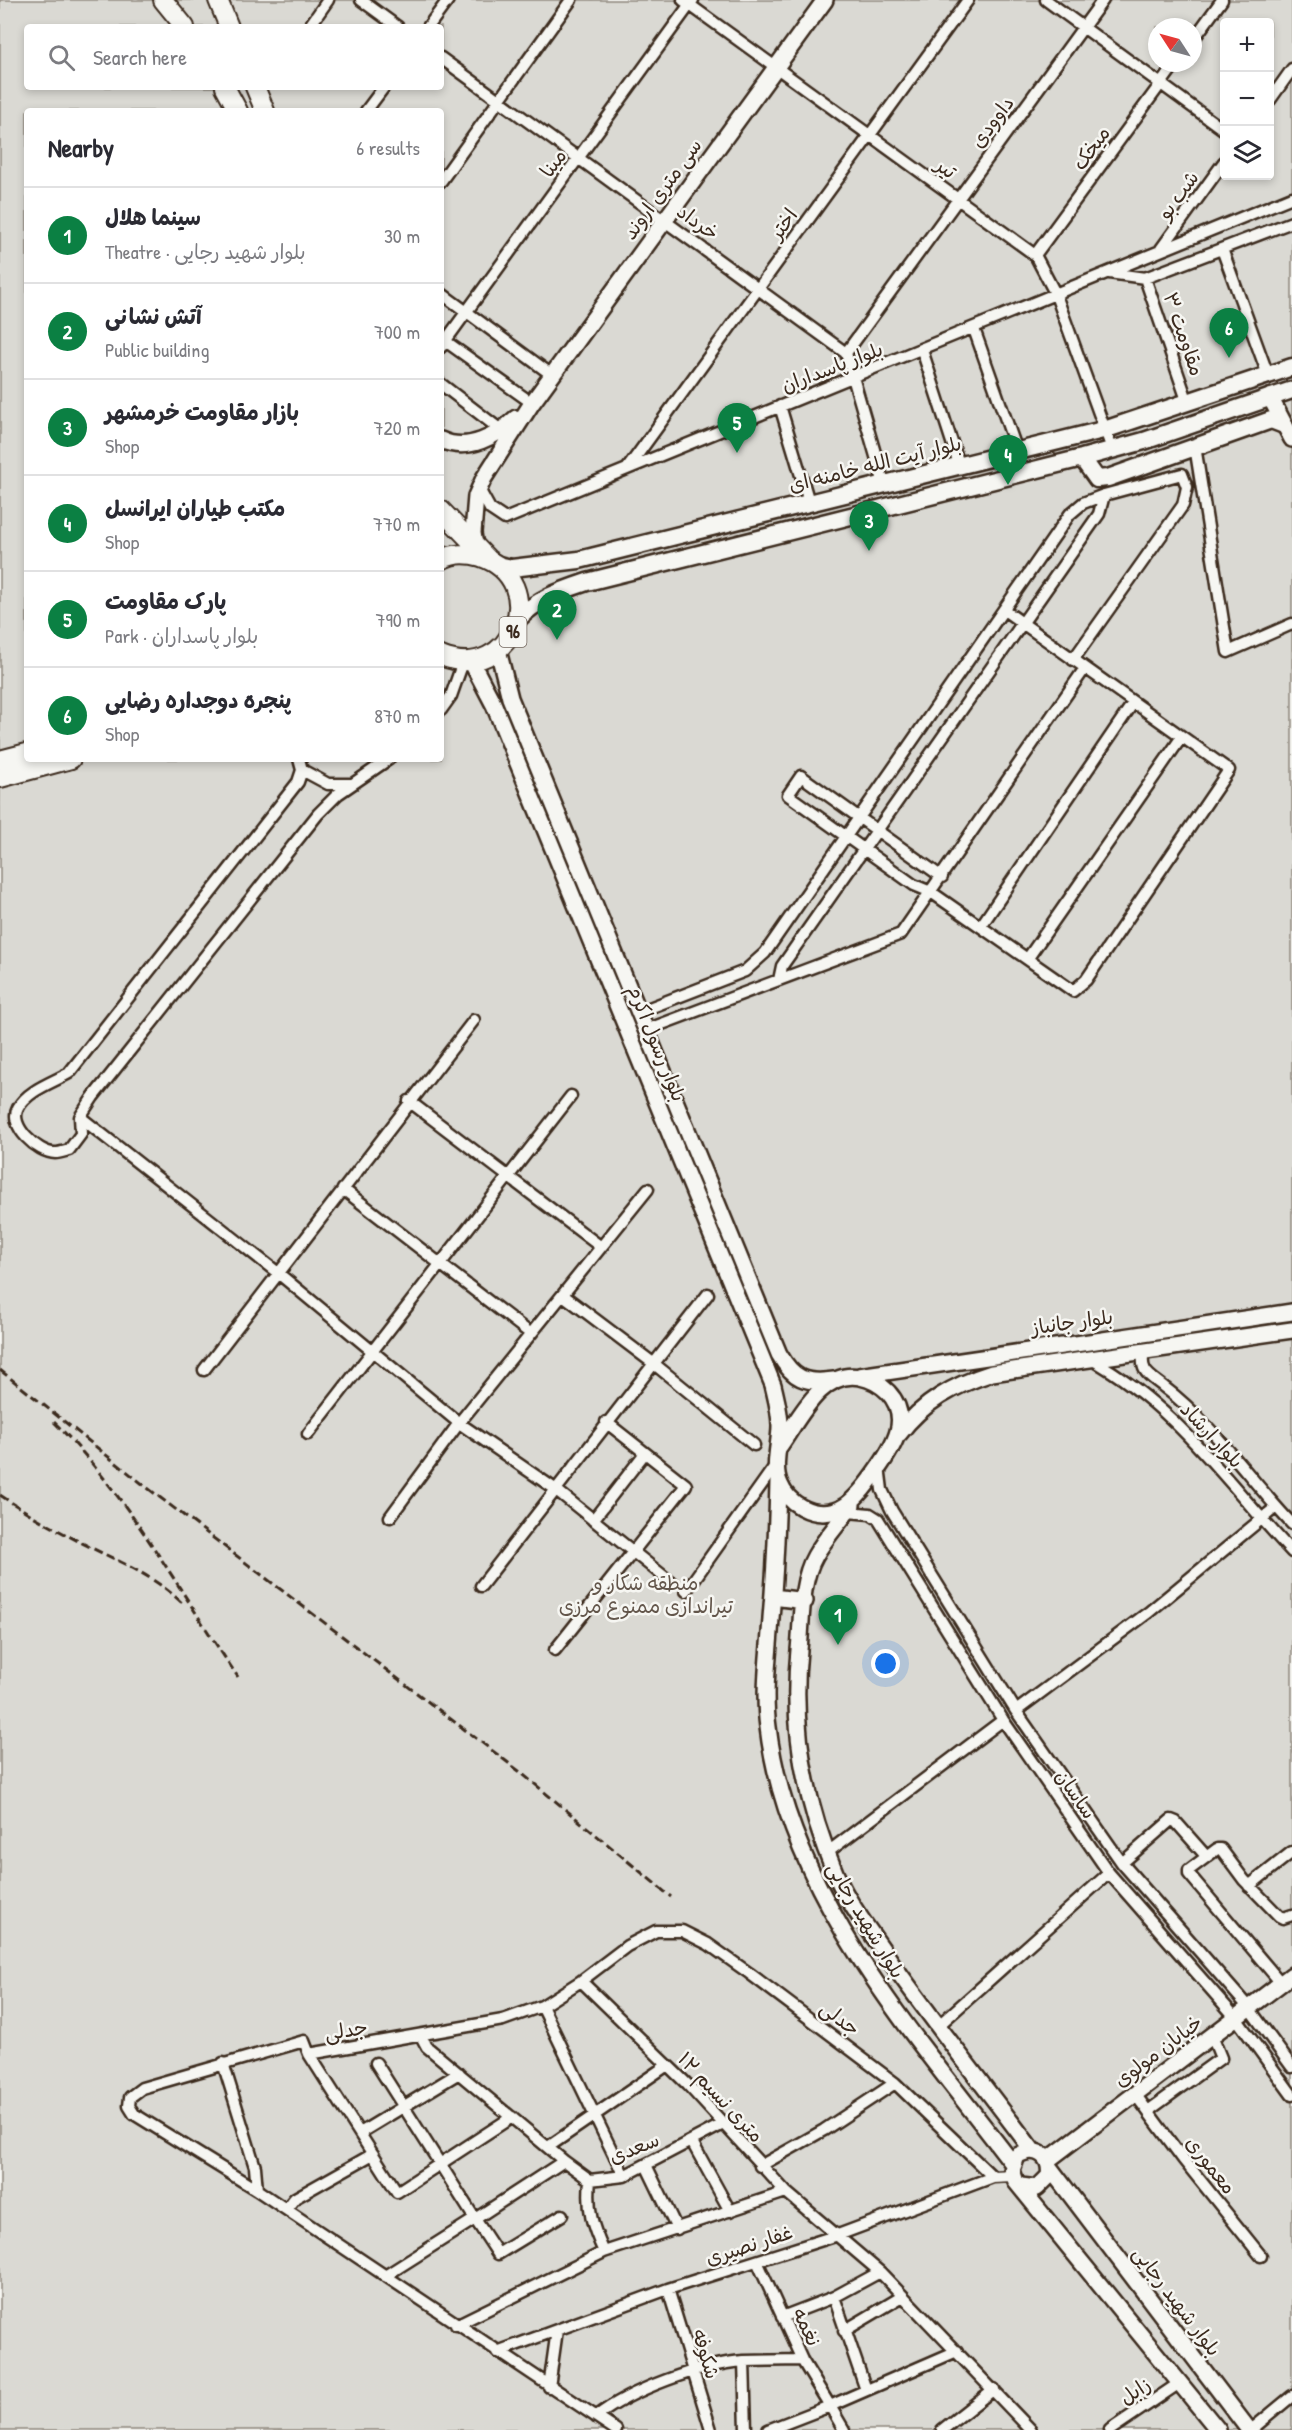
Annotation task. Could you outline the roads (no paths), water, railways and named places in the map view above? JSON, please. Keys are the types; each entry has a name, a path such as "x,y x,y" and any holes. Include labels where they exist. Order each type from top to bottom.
{"highway":[{"path":"163,0 183,24"},
{"path":"218,0 228,24"},
{"path":"227,90 236,108"},
{"path":"258,90 264,108"},
{"name":"96","path":"444,513 510,579 517,596 517,620 507,642 498,650 453,660"},
{"path":"444,559 460,554 475,555 494,562"},
{"path":"0,760 24,754"},
{"path":"0,778 60,762"}],"main road":[{"name":"سی متری اروند","path":"532,403 825,0"},
{"name":"بلوار آیت الله خامنه ای","path":"494,562 512,568 579,560 1107,429 1292,367"},
{"path":"517,620 529,608 552,594 587,582 1082,458 1292,390"},
{"path":"1270,398 1288,432"},
{"path":"444,442 469,444 502,431 532,403"},
{"path":"475,546 474,516 479,489 532,403"},
{"path":"1082,458 1097,480 1271,420 1288,432"},
{"name":"بلوار رسول اکرم","path":"498,650 510,698 779,1354 788,1370 801,1379 817,1382 837,1379"},
{"name":"بلوار رسول اکرم","path":"453,660 494,705 773,1385 780,1424 779,1447"},
{"path":"639,1059 655,1053"},
{"name":"بلوار جانباز","path":"858,1376 1292,1312"},
{"name":"بلوار جانباز","path":"897,1436 923,1407 968,1380 992,1373 1292,1330"},
{"path":"858,1376 872,1381 894,1399 900,1423 897,1436 861,1494 837,1511 823,1513 798,1505 785,1494 778,1482 779,1447 823,1387 837,1379 858,1376"},
{"name":"بلوار شهید رجایی","path":"778,1482 767,1679 767,1726 778,1781 792,1826 816,1886 892,2002 1016,2175 1218,2430"},
{"name":"بلوار شهید رجایی","path":"861,1494 814,1558 805,1601 796,1681 796,1729 804,1777 837,1876 861,1917 938,2026 1033,2151"},
{"path":"773,1597 805,1601"},
{"name":"خیابان مولوی","path":"1049,2164 1135,2094 1286,1979"},
{"path":"1033,2151 1049,2164 1049,2176 1037,2188 1016,2175 1017,2156 1033,2151"},
{"name":"بلوار شهید رجایی","path":"1049,2164 1250,2430"}],"street":[{"path":"311,24 328,0"},
{"path":"361,0 394,24"},
{"path":"430,24 448,0"},
{"path":"444,177 571,0"},
{"name":"اختر","path":"627,470 968,0"},
{"path":"1047,0 1220,127"},
{"name":"داوودی","path":"846,352 1103,0"},
{"path":"1202,28 1222,0"},
{"name":"تیر","path":"689,2 776,68 1035,255 1056,295 1107,429 1112,449"},
{"name":"مینا","path":"444,341 579,159 689,2"},
{"name":"خرداد","path":"444,60 846,352"},
{"path":"1274,93 1292,69"},
{"name":"میخک","path":"1035,255 1170,72"},
{"path":"368,108 382,90"},
{"name":"شب بو","path":"1161,249 1220,168"},
{"name":"بلوار پاسداران","path":"479,489 490,509 505,519 780,406 852,379 1109,273 1161,249 1292,197"},
{"path":"1109,273 1145,278 1292,222"},
{"path":"1222,249 1268,375"},
{"name":"مقاومت ۳","path":"1145,278 1188,403"},
{"path":"444,294 552,375"},
{"path":"974,329 1017,451"},
{"path":"444,343 532,403"},
{"path":"922,350 959,464"},
{"path":"846,352 884,484"},
{"path":"444,386 502,431"},
{"path":"780,406 809,502"},
{"path":"1195,446 1228,652 1292,624"},
{"path":"639,1012 746,971 765,953 1070,514 1083,502 1182,474 1187,487 1184,505 1073,660"},
{"path":"779,980 782,966 1099,514 1104,495"},
{"path":"942,877 801,776 788,795 914,885 932,892 1073,991 1086,980 1229,770 1004,610"},
{"path":"444,706 451,696 453,660"},
{"path":"646,1030 901,934 1085,668"},
{"path":"981,926 1133,703"},
{"path":"935,710 952,722"},
{"path":"1028,958 1181,738"},
{"path":"352,784 328,784 301,764 293,789 69,1073 30,1094 17,1109 16,1121 21,1132 45,1151 56,1154 69,1150 81,1134 80,1117 93,1097 318,814 352,784 385,762"},
{"path":"765,953 782,966"},
{"path":"675,998 682,1017"},
{"path":"204,1370 409,1101 474,1020"},
{"path":"308,1434 571,1096"},
{"path":"409,1101 601,1247"},
{"path":"80,1117 278,1273 459,1424 555,1489 672,1583"},
{"path":"343,1189 531,1334"},
{"path":"390,1517 459,1424 648,1189"},
{"path":"481,1586 606,1422 708,1294"},
{"path":"563,1295 653,1363 754,1445"},
{"name":"بلوار ارشاد","path":"1144,1352 1141,1364 1144,1370 1176,1396 1218,1437 1292,1524"},
{"name":"بلوار ارشاد","path":"1091,1359 1164,1410 1204,1450 1292,1552"},
{"path":"555,1650 686,1485 606,1422"},
{"path":"593,1520 645,1453"},
{"path":"686,1591 777,1463"},
{"name":"ساسان","path":"879,1466 882,1490 892,1511 1016,1711 1122,1863 1249,2008 1292,2067"},
{"path":"1016,1711 1149,1612 1263,1521 1276,1507"},
{"name":"ساسان","path":"848,1512 870,1514 878,1519 1002,1720 1109,1873 1236,2018 1292,2096"},
{"path":"828,1852 1002,1720"},
{"path":"1122,1863 1171,1820 1176,1822 1206,1857"},
{"path":"1286,1979 1189,1874 1192,1867 1217,1849 1225,1851 1249,1886 1279,1916 1283,1918 1292,1915"},
{"path":"1249,1886 1292,1852"},
{"path":"938,2026 1109,1873"},
{"name":"جدلی","path":"616,2430 496,2352 286,2209 134,2114 129,2106 130,2097 142,2088 304,2041 309,2054 503,2020 542,2006 581,1981 627,1946 656,1931 682,1931 708,1944 750,1973 895,2083 993,2177"},
{"name":"۱۲ متری نسیم","path":"581,1981 723,2124 786,2193 880,2272 1031,2430"},
{"path":"542,2006 624,2176"},
{"path":"421,2036 427,2047 590,2180"},
{"path":"1148,2111 1221,2058 1212,2036"},
{"path":"309,2054 397,2192 512,2117"},
{"path":"223,2063 255,2167 257,2190"},
{"path":"376,2063 498,2254 562,2215"},
{"path":"548,2147 595,2117 666,2066"},
{"path":"360,2133 459,2073"},
{"path":"760,2166 842,2119 895,2083"},
{"name":"معموری","path":"1135,2094 1262,2256"},
{"name":"سعدی","path":"604,2252 593,2228 587,2204 590,2180 624,2176 723,2124"},
{"path":"692,2142 730,2211"},
{"path":"286,2209 295,2198 373,2154"},
{"path":"385,2276 564,2161"},
{"path":"646,2165 677,2229"},
{"name":"غفار نصیری","path":"496,2352 668,2289 838,2235 993,2177 1016,2175"},
{"path":"456,2325 604,2252 786,2193"},
{"name":"نغمه","path":"757,2261 802,2360 844,2430"},
{"path":"782,2317 834,2297 880,2272"},
{"name":"شکوفه","path":"668,2289 711,2430"},
{"path":"844,2331 903,2296"},
{"path":"834,2297 866,2390"},
{"path":"549,2387 557,2330"},
{"path":"768,2430 957,2351"},
{"path":"596,2417 609,2406 718,2362 802,2360"},
{"path":"744,2361 746,2430"},
{"name":"زابل","path":"1110,2430 1181,2382"},
{"path":"942,2430 994,2389"},
{"path":"1250,2430 1292,2396"}],"railway":[{"path":"0,1370 145,1486 519,1771 671,1897"},
{"path":"54,1422 81,1450 129,1512 238,1677"},
{"path":"0,1495 80,1542 151,1578 182,1603"}],"place":[{"name":"پنجره دوجداره رضایی","path":"1229,358"},
{"name":"پارک مقاومت","path":"737,453"},
{"name":"مكتب طياران ايرانسل","path":"1008,485"},
{"name":"بازار مقاومت خرمشهر","path":"869,551"},
{"name":"آتش نشانی","path":"557,640"},
{"name":"سینما هلال","path":"838,1645"}],"park label":[{"name":"منطقه شکار و تیراندازی ممنوع مرزی","path":"646,1594"}]}
